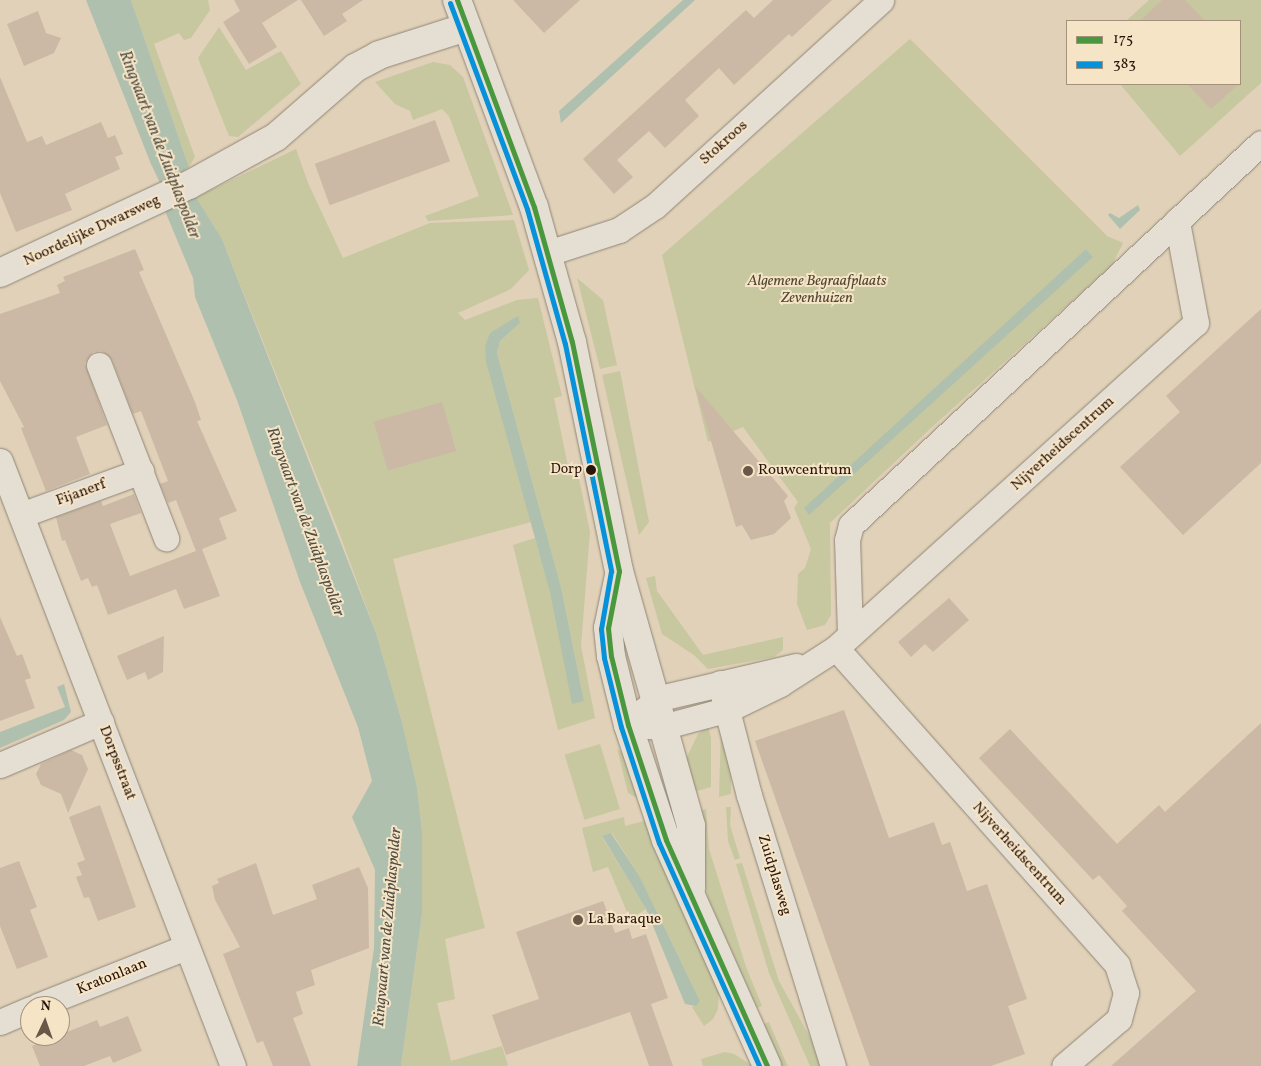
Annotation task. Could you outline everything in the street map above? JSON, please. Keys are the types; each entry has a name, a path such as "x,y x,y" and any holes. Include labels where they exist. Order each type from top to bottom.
{"main road":[{"path":"457,0 530,198 548,253 572,342 620,571 653,700 691,826 691,889"},
{"name":"Noordelijke Dwarsweg","path":"0,273 164,198 276,137 356,68 379,54 467,27"},
{"path":"620,571 608,628 611,656 628,725 666,840 691,889 767,1066"}],"street":[{"name":"Stokroos","path":"548,253 619,230 655,206 881,0"},
{"path":"843,641 847,540 851,525 1261,144"},
{"name":"Nijverheidscentrum","path":"628,725 662,727 728,709 780,684 814,663 843,641 1196,323 1177,221"},
{"path":"98,365 166,538"},
{"name":"Dorpsstraat","path":"0,461 233,1066"},
{"name":"Fijanerf","path":"21,515 140,471"},
{"name":"Nijverheidscentrum","path":"843,641 1117,965 1126,993 1119,1019 1064,1066"},
{"name":"Nijverheidscentrum","path":"653,700 720,683 814,663"},
{"name":"Zuidplasweg","path":"720,683 749,795 833,1066"},
{"path":"628,725 653,700"},
{"path":"0,765 101,722"},
{"name":"Kratonlaan","path":"62,996 186,947"},
{"path":"0,1022 20,1013"}],"green space":[{"path":"131,0 208,0 210,10 191,38 184,40 179,33 154,44 195,157 189,167"},
{"path":"1149,0 1261,0 1261,83 1180,156 1121,85 1241,85 1241,20 1127,20"},
{"path":"219,27 246,70 281,51 301,84 238,137 229,136 198,58"},
{"name":"Algemene Begraafplaats Zevenhuizen","path":"910,39 1107,236 1123,243 1112,265 931,428 830,523 831,615 825,625 807,630 797,604 798,574 805,568 811,549 794,508 798,502 743,427 708,442 662,255","holes":["1086,249 1092,257 809,514"]},
{"path":"433,62 450,65 463,77 513,215 428,221 425,216 479,196 449,116 442,109 413,120 410,111 395,104 375,82"},
{"path":"296,149 308,183 343,258 430,223 514,220 529,270 511,289 458,313 465,320 517,300 538,298 562,396 554,398 570,476 578,474 590,532 581,646 595,718 558,730 513,545 535,538 584,701 561,587 497,353 500,341 520,323 490,333 487,362 531,522 393,559 485,928 445,939 455,999 437,1003 451,1061 502,1046 508,1065 506,1066 401,1066 422,914 422,831 417,787 402,722 376,633 337,527 222,239 196,197"},
{"path":"577,278 603,300 617,365 600,369"},
{"path":"620,371 649,522 639,535 602,375"},
{"path":"655,576 657,591 703,655 783,637 783,650 774,657 708,669 694,655 662,634 646,578"},
{"path":"708,726 711,738 711,787 690,793 685,761 698,734"},
{"path":"721,730 731,752 731,794 719,797"},
{"path":"600,744 620,809 584,820 565,755"},
{"path":"617,748 630,761 639,799 628,793"},
{"path":"726,807 731,807 730,825 740,858 735,860 728,841"},
{"path":"706,809 709,849 746,967 762,1006 757,1008 707,896 696,812"},
{"path":"624,817 625,826 652,819 719,985 718,1009 713,1019 704,1026 692,1007 700,1001 640,877 612,833 602,837 646,909 630,919 608,867 593,872 582,828"},
{"path":"742,863 779,981 817,1050 822,1066 810,1066 769,973 736,864"},
{"path":"769,1022 788,1066 779,1066 762,1025"},
{"path":"725,1052 734,1054 753,1066 703,1066 701,1059"}],"water":[{"name":"Ringvaart van de Zuidplaspolder","path":"86,0 131,0 189,167 177,176 196,197 222,239 376,633 402,722 417,787 422,831 422,914 401,1066 357,1066 374,948 375,870 352,817 372,781 358,727 300,582 237,400 195,297 193,278 165,211 171,206 151,164"},
{"path":"683,0 695,0 561,123 559,111"},
{"path":"1138,205 1140,210 1120,229 1108,215 1110,213 1119,218"},
{"path":"1086,249 1093,257 809,515 804,508"},
{"path":"518,316 520,323 500,341 497,353 561,587 584,701 572,704 550,592 486,362 485,346 490,333"},
{"path":"64,684 71,712 64,720 0,748 0,732 65,707 57,687"},
{"path":"611,833 640,877 700,1001 696,1006 685,1004 646,909 602,836"}],"building":[{"path":"234,0 298,0 262,23 277,47 249,64 223,22 240,11"},
{"path":"301,0 363,0 342,14 347,21 324,36"},
{"path":"513,0 580,0 544,33"},
{"path":"773,0 832,0 792,37 789,34 734,85 719,68 685,100 699,116 665,148 649,131 617,160 633,177 614,194 583,159 746,10 754,18"},
{"path":"1162,0 1185,0 1204,20 1141,20"},
{"path":"38,11 46,33 61,38 54,53 24,66 7,24"},
{"path":"0,77 27,142 42,136 46,145 101,122 108,138 115,135 123,154 115,157 120,169 65,194 72,210 16,232 0,193"},
{"path":"1188,85 1238,85 1211,109"},
{"path":"435,120 450,161 330,205 315,164"},
{"path":"135,249 144,270 139,272 195,402 201,420 197,421 237,511 219,518 227,539 202,549 220,596 184,609 176,589 108,615 97,585 92,587 88,578 81,581 65,540 62,541 56,517 101,501 103,506 134,494 141,513 110,524 130,576 196,551 176,500 168,503 160,484 168,481 141,411 133,414 112,360 102,351 93,352 85,363 107,425 76,437 90,474 46,491 21,428 24,427 0,381 0,314 60,293 57,285 65,281 63,277"},
{"path":"1261,309 1261,463 1183,535 1120,467 1180,412 1166,396"},
{"name":"Rouwcentrum","path":"695,386 788,496 784,501 791,518 774,534 751,540 742,525 736,527"},
{"path":"442,402 456,451 388,471 374,422"},
{"path":"949,598 969,620 933,652 925,644 911,657 898,642"},
{"path":"0,617 17,656 22,654 31,678 25,680 35,708 0,721"},
{"path":"164,636 163,672 148,680 145,672 127,680 117,656"},
{"path":"844,710 889,838 934,822 942,845 950,842 967,891 987,884 1027,999 1008,1006 1025,1054 991,1066 870,1066 755,741"},
{"path":"1261,723 1261,1066 1111,1066 1196,991 1122,911 1127,906 1099,875 1093,880 979,758 1010,729 1117,844 1159,805 1165,812"},
{"path":"71,750 82,755 88,769 68,813 61,794 41,785 36,774 41,764"},
{"path":"100,805 136,907 98,921 89,897 84,898 76,877 82,875 77,863 85,860 69,817"},
{"path":"19,861 37,907 30,910 48,957 17,969 0,926 0,868"},
{"path":"256,863 273,915 317,899 312,885 359,867 368,888 369,948 311,970 315,985 296,992 303,1014 293,1018 311,1066 273,1066 263,1041 257,1043 223,954 240,947 215,900 212,886 219,883 217,879"},
{"path":"603,901 615,933 629,928 632,939 646,934 668,998 651,1004 673,1066 649,1066 630,1012 506,1055 492,1015 539,999 516,932"},
{"path":"128,1016 142,1051 113,1063 110,1056 84,1066 40,1066 32,1046 70,1046 70,1031 97,1020 100,1027"}],"transit line":[{"name":"175","path":"457,0 534,207 572,342 619,571 608,628 611,656 628,725 666,840 767,1066"},
{"name":"383","path":"450,3 527,209 565,344 611,571 601,629 604,658 621,727 659,843 759,1066"}],"place":[{"name":"Dorp","path":"591,470"},
{"name":"Rouwcentrum","path":"748,471"},
{"name":"La Baraque","path":"578,920"}]}
